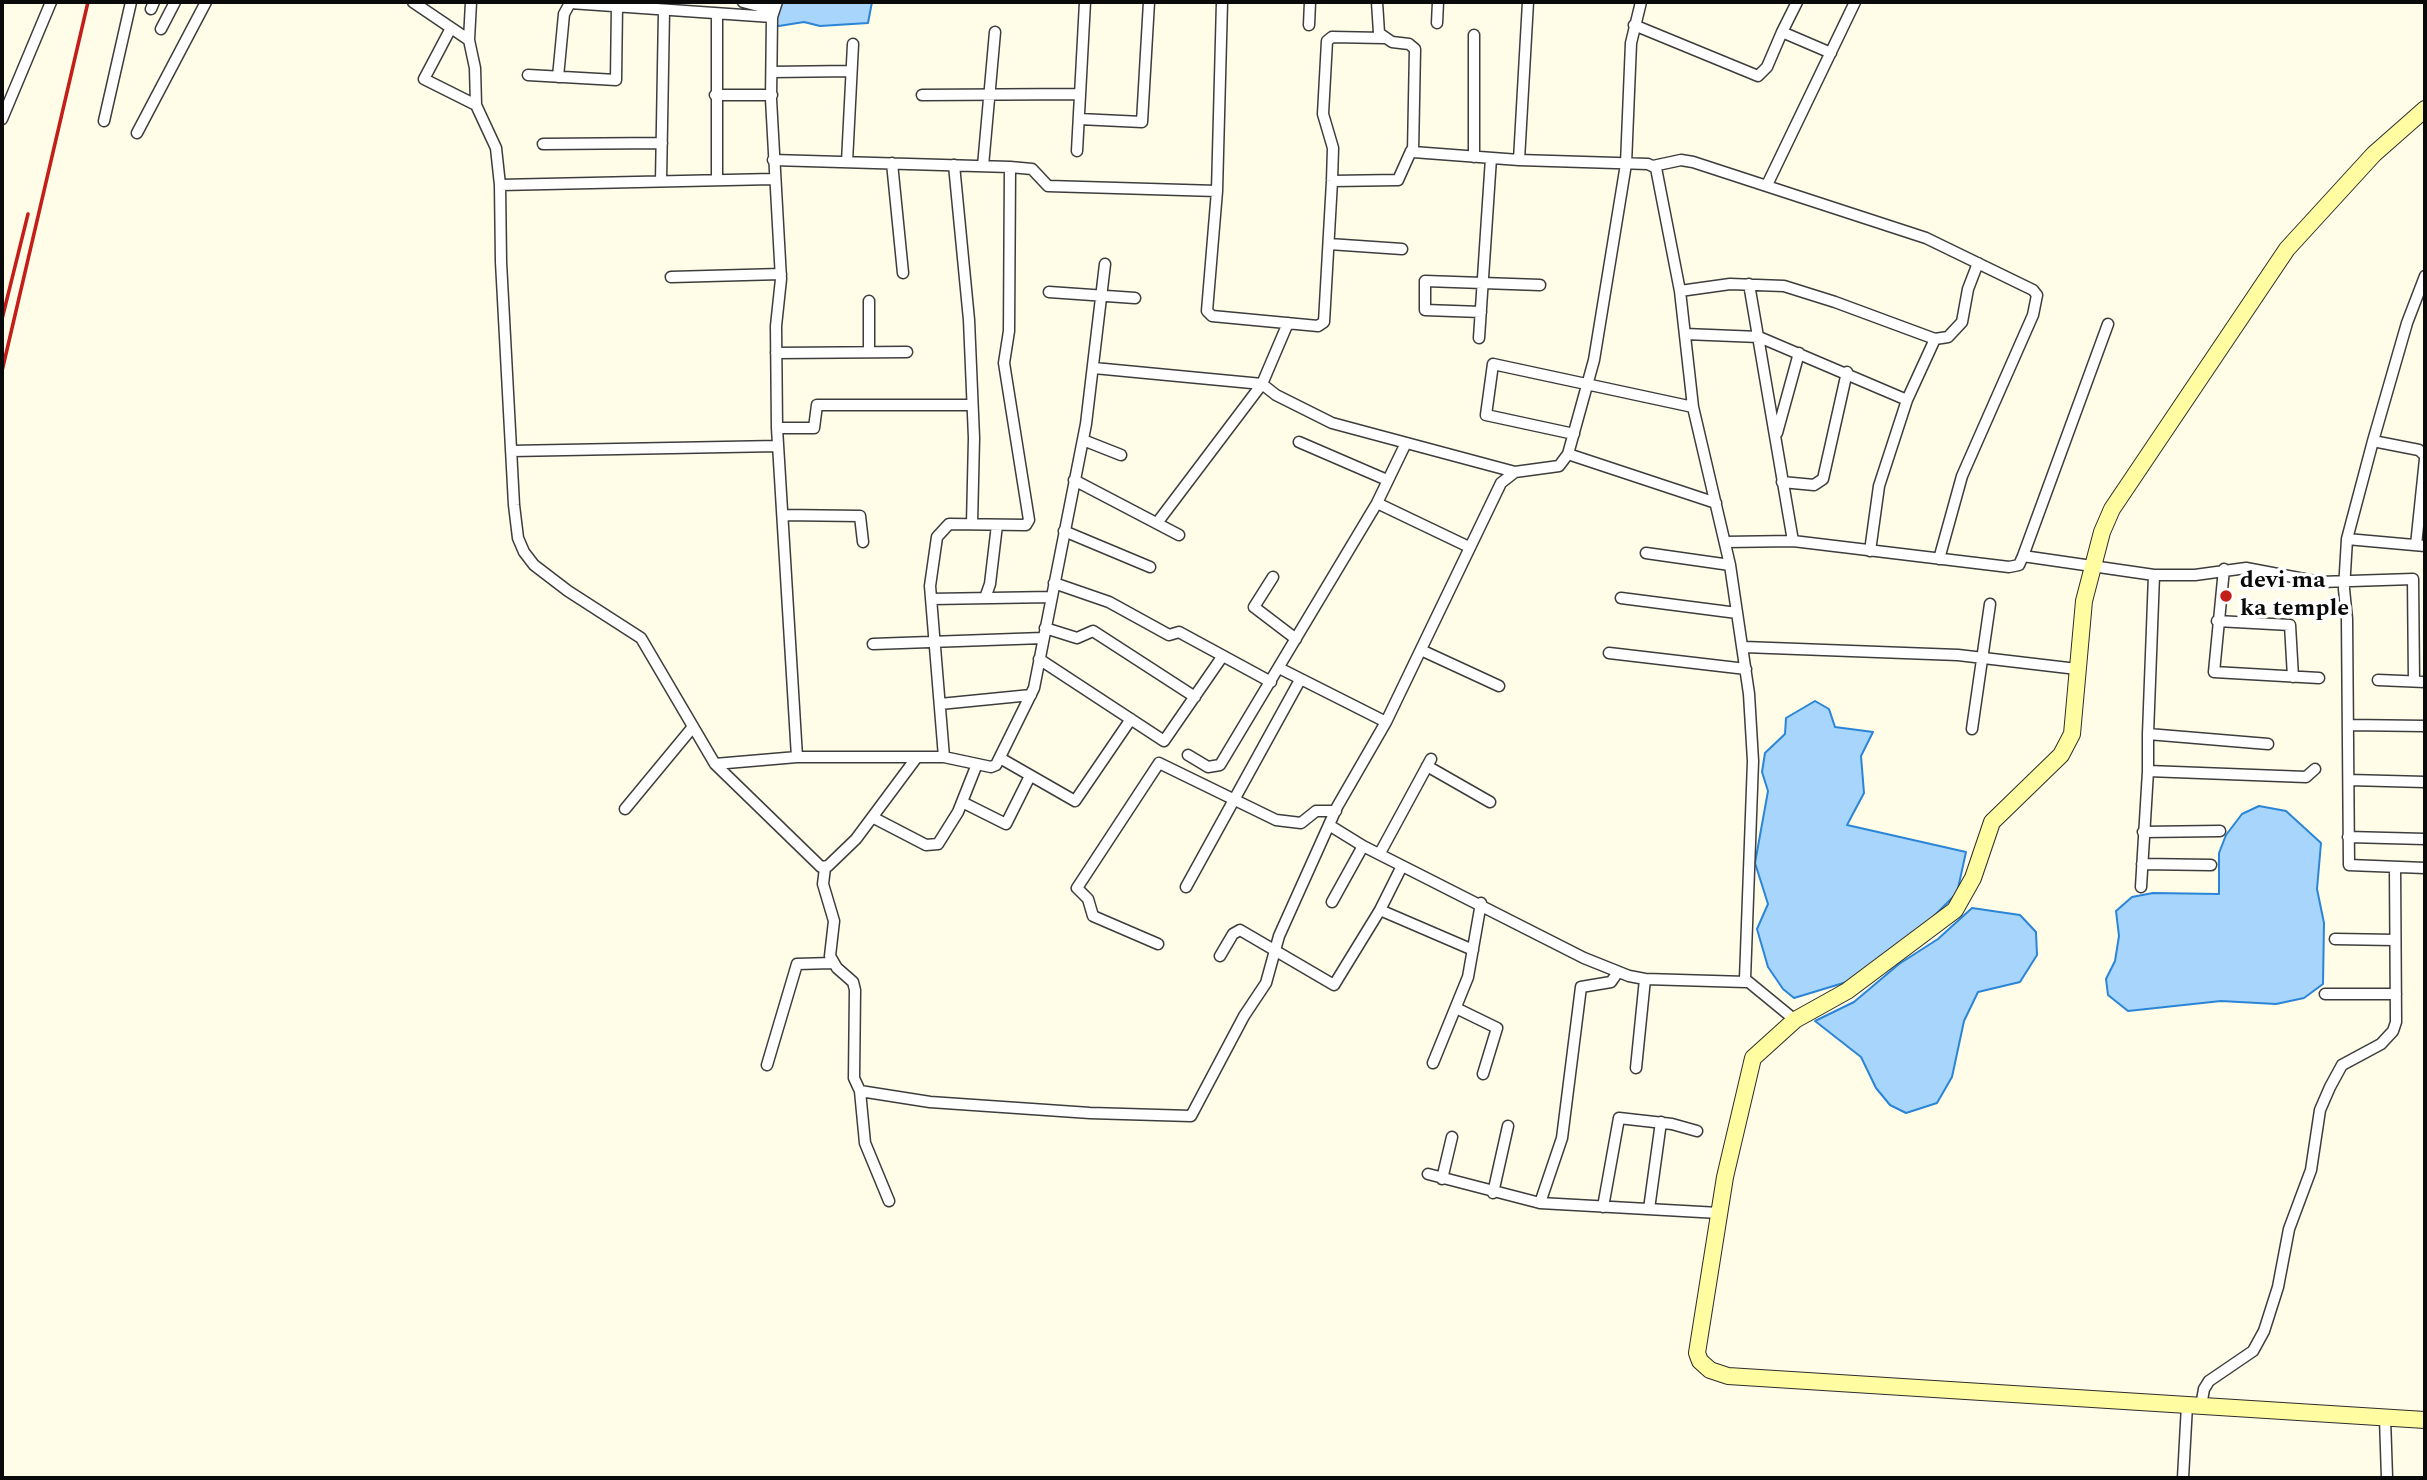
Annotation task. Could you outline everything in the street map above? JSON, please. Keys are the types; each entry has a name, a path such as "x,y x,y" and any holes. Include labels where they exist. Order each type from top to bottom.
{"street":[{"path":"2,119 51,2"},
{"path":"104,121 131,2"},
{"path":"162,29 175,2"},
{"path":"137,133 206,2"},
{"path":"413,2 469,40"},
{"path":"471,2 469,40 475,68 476,105 496,148 500,186 500,262 518,538 534,565 568,591 641,638 661,667 692,728 715,764 825,868"},
{"path":"743,2 774,9"},
{"path":"1077,151 1085,2"},
{"path":"1079,119 1142,122 1149,2"},
{"path":"1222,2 1217,191 1208,314 1318,326 1324,322 1333,148 1323,114 1327,41 1332,37 1384,38 1409,44 1415,49 1411,150 1398,180 1332,181"},
{"path":"1309,26 1310,2"},
{"path":"1377,2 1377,30 1384,38"},
{"path":"1437,23 1438,2"},
{"path":"1520,160 1528,2"},
{"path":"1094,368 1262,384 1276,395 1332,423 1405,445 1515,472 1559,466 1568,454 1589,385 1626,164 1634,25 1641,2"},
{"path":"1634,25 1758,76 1768,67 1797,2"},
{"path":"1767,186 1855,2"},
{"path":"558,77 561,33 568,5 617,5 717,15 774,9"},
{"path":"528,75 616,80 617,5"},
{"path":"774,9 772,160 780,274 776,428 797,757"},
{"path":"661,181 664,11"},
{"path":"717,15 717,180"},
{"path":"450,28 424,79 476,105"},
{"path":"983,166 995,32"},
{"path":"1782,32 1831,53"},
{"path":"1474,35 1474,157"},
{"path":"847,162 853,44"},
{"path":"772,72 851,71"},
{"path":"922,95 991,92 1080,94"},
{"path":"715,95 772,95"},
{"path":"2425,109 2374,154 2287,249 2112,509 2092,564 2084,601 2075,724 2066,749 1992,821 1965,895 1943,922 1887,959 1847,991 1799,1018 1761,1048 1751,1063 1719,1213 1697,1341 1700,1361 1710,1370 1728,1376 2425,1420"},
{"path":"543,144 662,143"},
{"path":"1411,150 1474,157 1653,166 1681,160 1693,162 1926,238 2033,290 2038,303 1962,476 1939,559"},
{"path":"1479,338 1491,158"},
{"path":"772,160 1010,167 1032,169 1048,186 1217,191"},
{"path":"892,163 903,272"},
{"path":"954,165 969,320 972,524"},
{"path":"1653,166 1680,290 1693,407 1730,565 1744,647 1752,761 1746,982"},
{"path":"944,757 931,599 932,565 937,537 949,524 1026,525 1029,520 1004,363 1009,331 1010,167"},
{"path":"500,186 773,179"},
{"path":"1329,244 1402,250"},
{"path":"1680,290 1749,284 1784,286 1835,302 1935,340 1948,337 1962,322 1968,289 1979,263"},
{"path":"715,764 797,757 944,757 993,767 1031,695 1083,440 1105,264"},
{"path":"671,277 780,274"},
{"path":"2425,276 2407,323 2372,441 2347,539 2344,579 2350,866 2425,868"},
{"path":"1480,312 1425,310 1424,284 1429,280 1540,285"},
{"path":"1749,284 1793,541"},
{"path":"1049,292 1135,298"},
{"path":"869,301 869,350"},
{"path":"1157,523 1262,384 1288,323"},
{"path":"1725,542 1793,541 1939,559 2019,565 2108,324"},
{"path":"1685,334 1759,337 1847,372 1907,400"},
{"path":"1870,551 1879,486 1907,400 1935,340"},
{"path":"776,353 869,350 907,352"},
{"path":"1775,439 1799,353"},
{"path":"1574,434 1486,415 1492,366 1497,363 1693,407"},
{"path":"1782,482 1814,485 1823,479 1847,372"},
{"path":"776,428 814,428 817,405 972,405"},
{"path":"1083,440 1121,455"},
{"path":"2347,539 2421,546 2425,457 2420,450 2372,441"},
{"path":"1299,442 1387,480"},
{"path":"1188,755 1208,767 1217,768 1377,503 1405,445"},
{"path":"511,451 778,446"},
{"path":"1568,454 1716,503"},
{"path":"860,1091 930,1102 1190,1116 1244,1016 1266,983 1279,936 1329,825 1386,722 1501,484 1515,472"},
{"path":"1074,480 1179,535"},
{"path":"1377,503 1469,547"},
{"path":"783,515 860,516 863,542"},
{"path":"985,598 990,584 997,525"},
{"path":"1064,531 1150,567"},
{"path":"1646,553 1730,565"},
{"path":"2023,556 2154,575 2195,575 2246,568 2320,582 2344,579 2415,581 2420,682 2378,680"},
{"path":"2224,569 2214,672 2319,678"},
{"path":"2141,887 2148,771 2154,575"},
{"path":"1273,577 1254,607 1296,639"},
{"path":"1054,583 1109,602 1169,635 1180,632 1271,682"},
{"path":"931,599 1052,597"},
{"path":"1621,598 1737,613"},
{"path":"1972,729 1990,604"},
{"path":"2217,621 2290,625 2293,677"},
{"path":"873,645 935,644 1044,633 1077,638 1093,631 1195,697"},
{"path":"1744,647 1983,658 2077,669"},
{"path":"1420,650 1499,686"},
{"path":"1609,653 1746,669"},
{"path":"1039,659 1166,740 1222,657"},
{"path":"1279,668 1386,722"},
{"path":"1186,887 1300,680"},
{"path":"940,704 1031,695"},
{"path":"1000,758 1072,800 1077,800 1131,719"},
{"path":"2349,725 2425,726"},
{"path":"625,809 692,728"},
{"path":"2148,734 2267,744"},
{"path":"832,963 834,921 824,884 825,868 874,818 917,757"},
{"path":"1158,944 1090,914 1088,899 1077,888 1160,763 1287,823 1301,823 1316,811 1336,811"},
{"path":"1380,853 1429,763 1490,802"},
{"path":"874,818 926,845 938,844 948,832 977,764"},
{"path":"2148,771 2306,777 2315,769"},
{"path":"962,802 1006,824 1030,776"},
{"path":"2349,780 2425,782"},
{"path":"1329,825 1402,866 1481,903 1584,958 1618,972 1645,979 1746,982 1799,1018"},
{"path":"2143,832 2220,831"},
{"path":"2348,837 2425,839"},
{"path":"1332,902 1363,846"},
{"path":"2142,864 2211,865"},
{"path":"1220,956 1236,930 1244,932 1335,985 1380,910 1402,866"},
{"path":"2182,1478 2194,1405 2209,1381 2253,1351 2264,1331 2278,1287 2289,1229 2311,1170 2320,1110 2342,1065 2388,1038 2396,1022 2395,867"},
{"path":"1433,1063 1468,977 1481,903"},
{"path":"1380,910 1473,950"},
{"path":"2335,939 2395,940"},
{"path":"767,1065 797,964 832,963 853,982 855,990 854,1078 860,1091 865,1143 889,1201"},
{"path":"1540,1203 1562,1138 1581,987 1611,982 1618,972"},
{"path":"1636,1068 1645,979"},
{"path":"2325,994 2396,994"},
{"path":"1456,1008 1498,1030 1483,1074"},
{"path":"1603,1207 1618,1118 1661,1122 1696,1131"},
{"path":"1649,1209 1661,1122"},
{"path":"1493,1193 1508,1126"},
{"path":"1442,1178 1452,1137"},
{"path":"1428,1174 1493,1193 1540,1203 1719,1213"},
{"path":"2385,1418 2387,1478"}],"water":[{"path":"774,2 872,2 868,23 820,26 804,22 779,26 770,23"},
{"path":"1815,701 1829,709 1835,727 1873,732 1861,756 1864,793 1847,825 1966,852 1957,893 1929,921 1850,981 1794,998 1783,989 1768,967 1757,929 1768,904 1755,863 1768,791 1762,772 1765,753 1785,734 1786,718"},
{"path":"2259,806 2286,811 2321,843 2317,889 2324,923 2323,984 2304,998 2276,1004 2221,1001 2128,1011 2108,995 2106,979 2115,961 2119,936 2116,911 2132,897 2153,893 2219,894 2219,853 2226,835 2242,814"},
{"path":"1972,908 2020,915 2036,932 2037,955 2020,982 1978,992 1964,1021 1952,1077 1937,1103 1906,1113 1890,1105 1876,1088 1861,1057 1815,1021 1854,1002 1899,964 1938,939"}],"railway":[{"path":"2,371 88,2"},
{"path":"2,319 28,214"}],"place":[{"name":"devi ma ka temple","path":"2226,596"}]}
